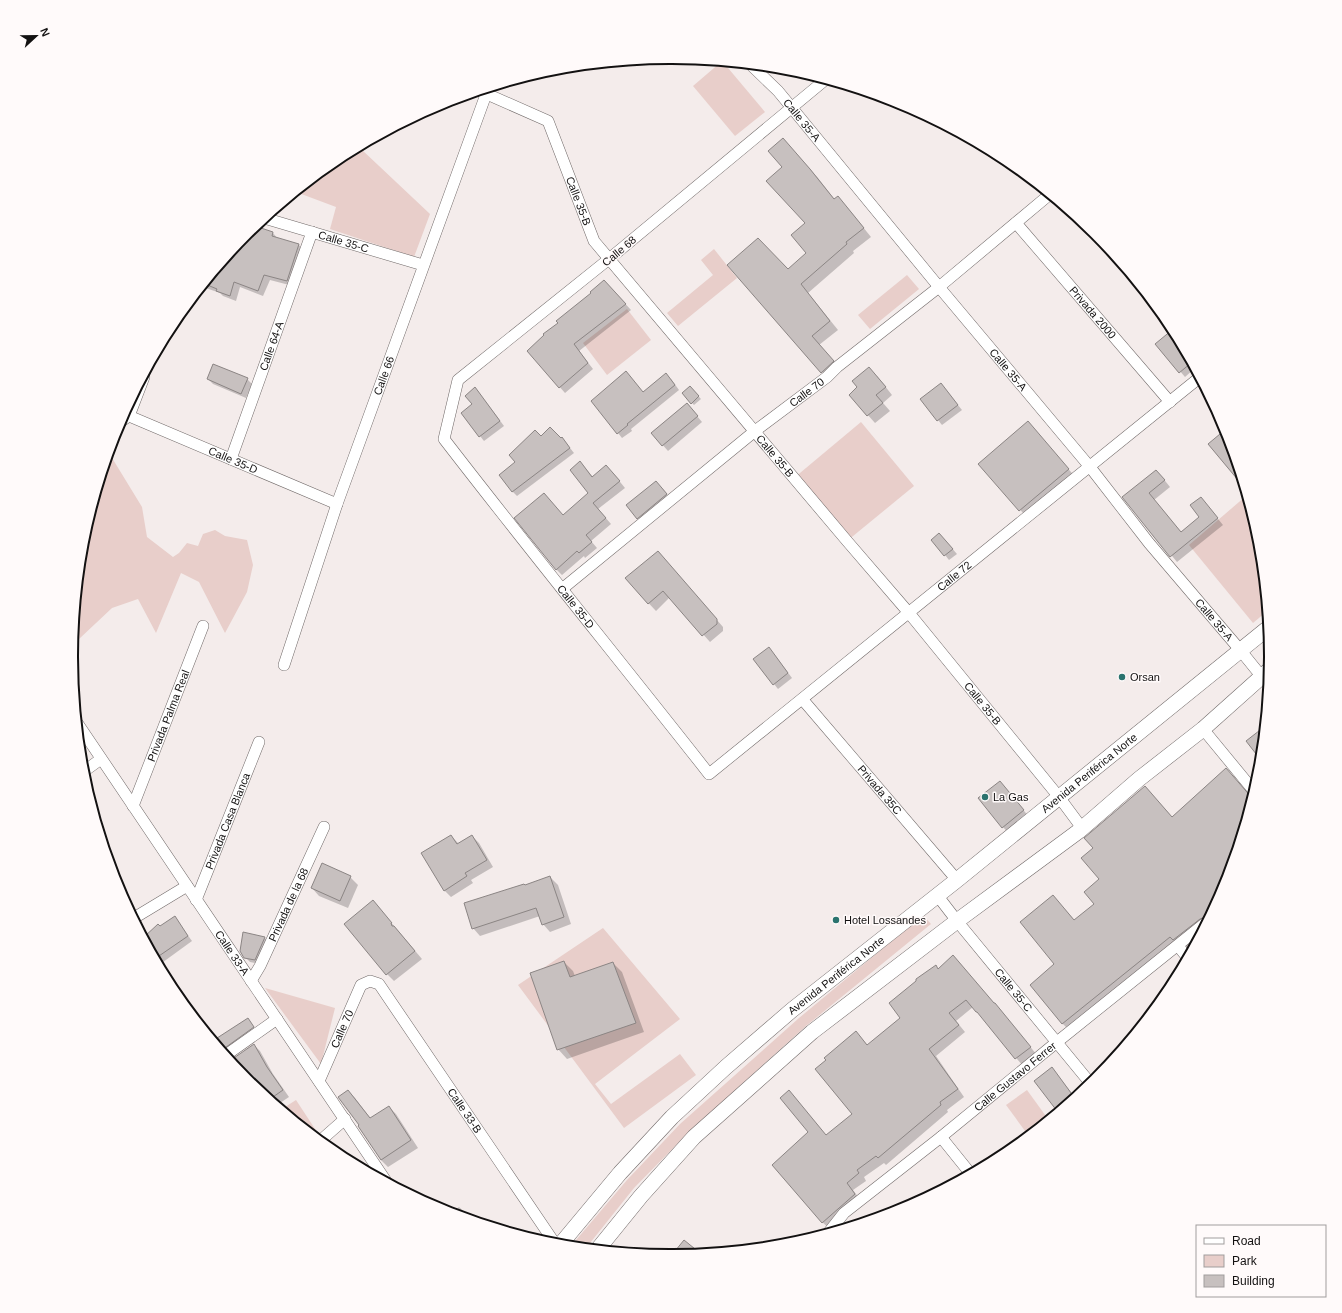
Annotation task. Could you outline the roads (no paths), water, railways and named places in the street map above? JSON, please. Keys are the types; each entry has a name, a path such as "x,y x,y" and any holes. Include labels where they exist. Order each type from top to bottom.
{"main road":[{"name":"Avenida Periférica Norte","path":"565,1239 620,1173 672,1117 726,1067 792,1010 957,880 1263,632"},
{"path":"601,1245 641,1196 694,1137 812,1032 957,920 1082,828 1139,779 1202,729 1263,676"}],"street":[{"name":"Calle 35-A","path":"757,70 778,91 939,287 1090,467 1149,543 1241,650 1263,672"},
{"name":"Calle 68","path":"444,439 458,380 609,259 821,83"},
{"name":"Calle 35-B","path":"489,93 548,121 594,241 847,542 909,613 1059,797 1082,828"},
{"name":"Calle 66","path":"284,665 337,504 484,94"},
{"name":"Calle 70","path":"562,589 755,431 827,377 837,367 939,287 1046,198"},
{"name":"Calle 35-C","path":"271,220 423,265"},
{"name":"Privada 2000","path":"1016,222 1170,402"},
{"name":"Calle 64-A","path":"231,459 312,232"},
{"name":"Calle 72","path":"709,774 1195,381"},
{"name":"Calle 35-D","path":"130,416 337,504"},
{"name":"Calle 35-D","path":"444,439 509,524 709,774"},
{"name":"Privada Palma Real","path":"133,806 203,626"},
{"name":"Privada 35C","path":"802,700 957,880"},
{"path":"1202,729 1249,785"},
{"name":"Calle 33-A","path":"84,733 381,1173"},
{"name":"Privada Casa Blanca","path":"196,900 259,742"},
{"path":"89,767 101,759"},
{"name":"Privada de la 68","path":"251,981 260,966 324,827"},
{"path":"138,915 187,886"},
{"name":"Calle 35-C","path":"937,895 1086,1078"},
{"name":"Calle Gustavo Ferrer","path":"834,1226 844,1213 941,1137 1196,931"},
{"path":"1178,946 1184,953"},
{"name":"Calle 70","path":"319,1081 361,985 370,981"},
{"name":"Calle 33-B","path":"370,981 379,984 551,1237"},
{"path":"230,1052 277,1019"},
{"path":"324,1137 344,1119"},
{"path":"941,1137 967,1170"}],"place":[{"name":"Orsan","path":"1122,677"},
{"name":"La Gas","path":"985,797"},
{"name":"Hotel Lossandes","path":"836,920"}]}
